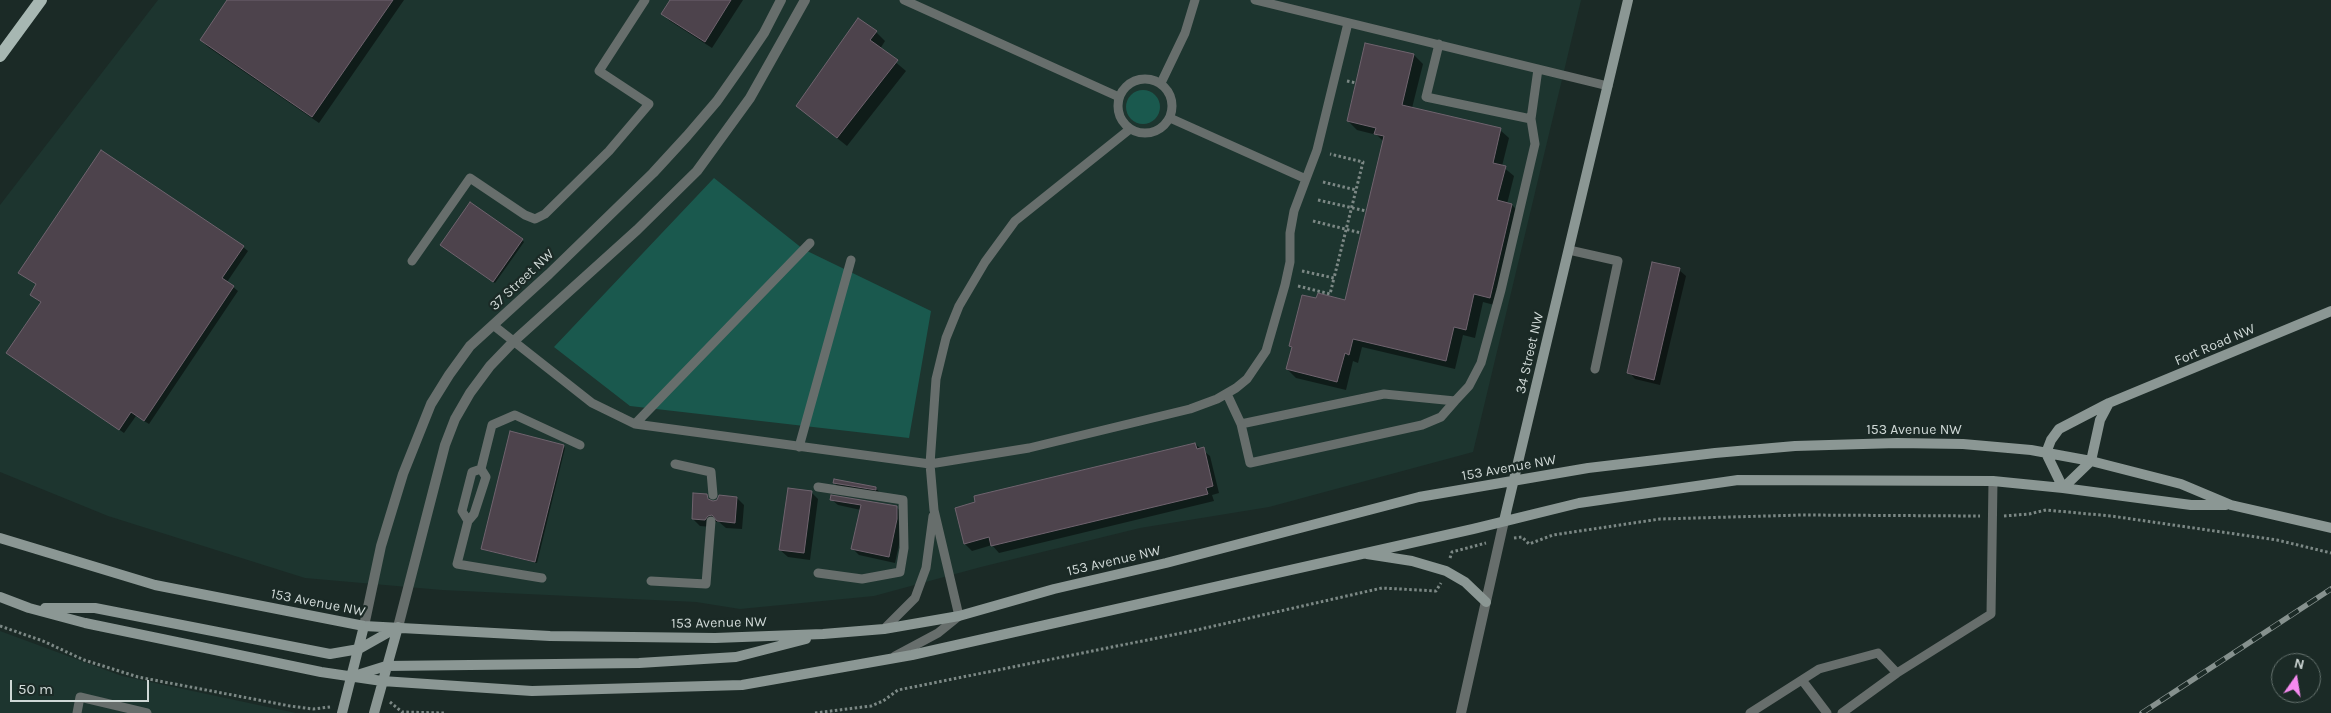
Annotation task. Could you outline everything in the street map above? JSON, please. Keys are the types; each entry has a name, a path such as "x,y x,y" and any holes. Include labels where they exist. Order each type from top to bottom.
{"main road":[{"path":"0,56 42,0"},
{"name":"34 Street NW","path":"1504,521 1628,0"},
{"name":"Fort Road NW","path":"2046,453 2051,440 2059,429 2109,403 2331,311"},
{"path":"2046,453 2063,488 2091,461 2100,420 2109,403"},
{"name":"153 Avenue NW","path":"0,538 155,585 364,626 398,627 442,632 550,636 715,638 822,634 884,629 959,616 1054,589 1166,563 1419,497 1588,468 1795,446 1897,443 1963,444 2046,453 2091,461 2181,484 2231,505 2331,528"},
{"name":"153 Avenue NW","path":"0,597 29,608 85,623 321,672 382,681 532,691 742,685 883,661 1579,503 1738,480 1993,481 2191,505 2231,505"},
{"path":"1361,553 1412,561 1446,570 1465,582 1486,602"},
{"path":"29,608 94,608 330,654 359,649 398,627"},
{"path":"342,713 364,626"},
{"path":"374,713 398,627"},
{"path":"351,677 386,666 639,663 736,657 822,634"}],"street":[{"name":"37 Street NW","path":"364,626 381,546 403,474 431,404 470,346 653,172 717,102 764,33 782,0"},
{"path":"398,627 444,445 455,419 470,393 490,366 514,341 636,230 697,171 750,98 805,0"},
{"name":"34 Street NW","path":"1461,713 1504,521"}],"lane":[{"path":"412,261 470,178 525,215 536,219 545,214 609,151 649,104 599,71 645,0"},
{"path":"904,0 1119,97"},
{"path":"1161,84 1185,33 1195,0"},
{"path":"1255,0 1608,86"},
{"path":"493,325 592,403 635,424 930,464 1030,448 1190,409 1227,394 1247,379 1266,351 1272,336 1290,262 1290,233 1294,211 1317,150 1348,23"},
{"path":"1438,44 1426,96 1531,119"},
{"path":"1227,394 1240,424 1250,463 1422,425 1441,417 1469,386 1481,363 1501,290 1535,144 1531,119 1538,69"},
{"path":"1151,80 1161,84 1168,91 1172,100 1170,118 1166,125 1157,131 1147,134 1130,130 1122,122 1118,113 1119,97 1124,88 1132,82 1151,80"},
{"path":"1170,118 1306,179"},
{"path":"883,661 920,644 959,616 934,510 930,464 936,379 946,338 974,279 1015,221 1130,130"},
{"path":"635,424 810,243"},
{"path":"1569,250 1618,261 1595,369"},
{"path":"799,447 851,260"},
{"path":"1240,424 1384,394 1455,401"},
{"path":"542,578 457,564 468,521 474,514 486,477 481,469 492,425 515,415 580,445"},
{"path":"675,464 712,472 713,495"},
{"path":"468,521 462,511 472,472 481,469"},
{"path":"1842,713 1898,673 1991,614 1993,481"},
{"path":"818,487 903,500 904,548 900,572 862,579 818,573"},
{"path":"884,629 915,598 926,568 934,510"},
{"path":"651,581 706,584 711,521"},
{"path":"1750,713 1819,669 1878,652 1898,673"},
{"path":"1802,680 1826,713"},
{"path":"77,713 80,697 147,713"}],"path":[{"path":"1347,81 1356,83"},
{"path":"1298,286 1330,294 1363,162 1329,154"},
{"path":"1322,182 1356,190"},
{"path":"1318,200 1366,211"},
{"path":"1313,222 1361,233"},
{"path":"1302,271 1334,278"},
{"path":"2013,516 2046,510 2112,516 2277,540 2331,553"},
{"path":"1522,537 1529,544 1554,535 1660,519 1965,515"},
{"path":"1449,562 1452,552 1478,544"},
{"path":"815,713 871,706 883,701 898,690 1192,631 1382,588 1436,591 1441,583"},
{"path":"0,626 84,660 138,677 314,709"},
{"path":"392,702 402,712 444,713"},
{"path":"297,707 301,713"}],"shaded area":[{"path":"158,0 1581,0 1473,452 1269,507 1140,528 981,567 874,596 740,609 696,602 442,590 305,578 108,516 0,472 0,205"},
{"path":"0,631 122,676 296,713 0,713"}],"green space":[{"path":"1143,90 1150,91 1155,95 1159,100 1159,114 1155,119 1150,123 1143,124 1136,123 1131,119 1127,114 1126,107 1127,100 1131,95 1136,91"},
{"path":"714,178 803,249 931,311 909,438 630,406 554,347"}],"building":[{"path":"227,0 393,0 312,117 200,40"},
{"path":"670,0 731,0 705,42 661,14"},
{"path":"858,18 877,31 870,40 898,60 837,138 796,106"},
{"path":"1365,43 1414,54 1402,105 1501,128 1493,163 1506,166 1497,200 1512,204 1490,298 1474,294 1466,330 1454,327 1446,361 1353,339 1349,355 1345,353 1337,382 1286,369 1292,347 1289,346 1302,295 1316,298 1318,293 1345,300 1384,136 1374,134 1376,128 1347,121"},
{"path":"101,150 244,246 222,278 234,286 144,421 131,412 119,430 6,353 41,302 30,295 36,284 18,273"},
{"path":"470,202 523,239 493,282 440,245"},
{"path":"1652,262 1680,268 1654,380 1627,373"},
{"path":"510,431 564,445 535,562 481,549"},
{"path":"1195,443 1197,449 1204,447 1213,486 1206,488 1208,494 991,546 989,537 964,544 955,508 975,502 974,496"},
{"path":"834,479 876,487 876,490 833,483"},
{"path":"788,488 812,491 804,553 779,550"},
{"path":"693,493 707,494 708,499 713,501 717,500 719,495 737,497 735,523 717,521 712,515 708,516 705,520 692,519"},
{"path":"831,495 897,506 897,519 889,557 851,549 861,505 830,500"}],"railway":[{"path":"2142,713 2331,589"}]}
